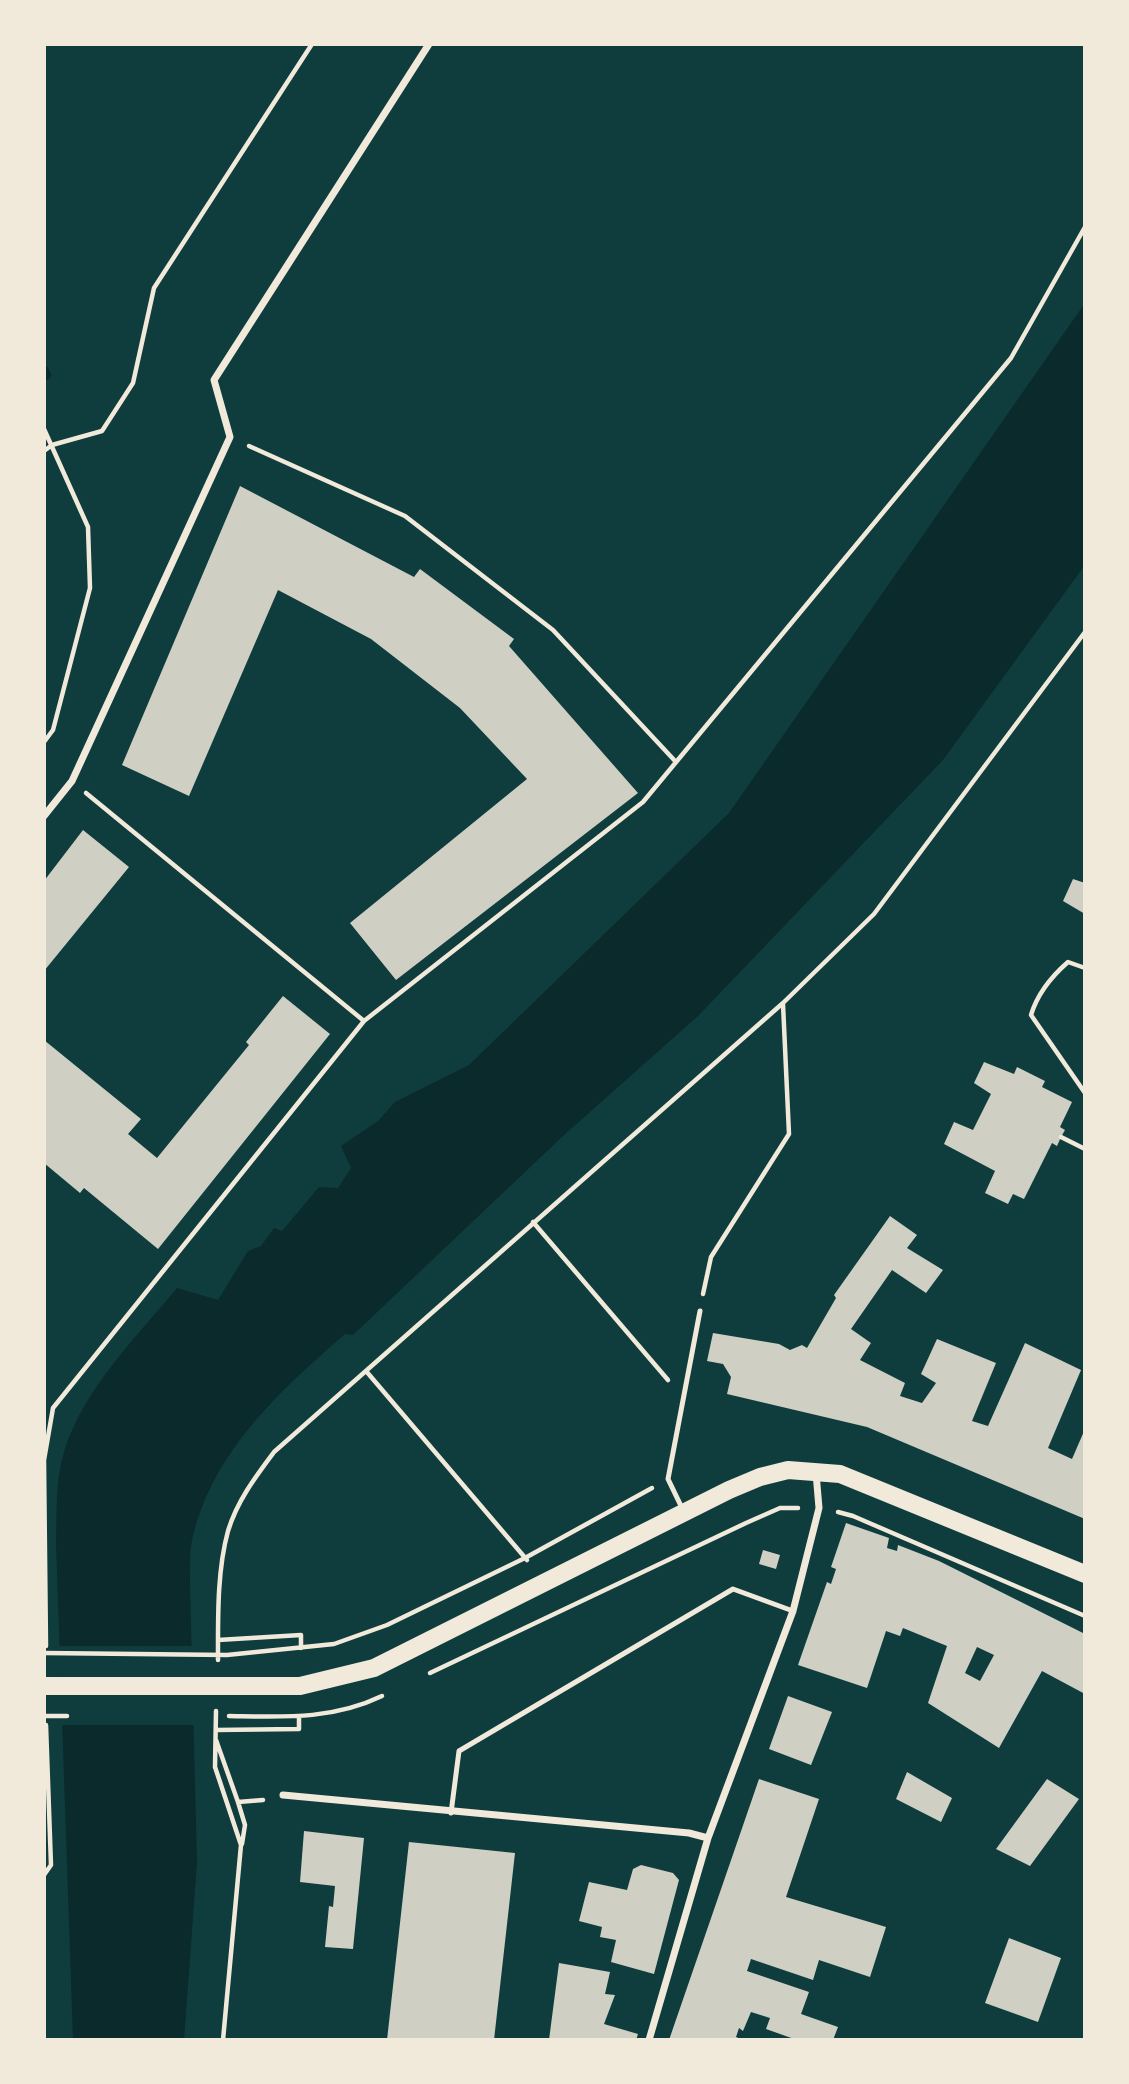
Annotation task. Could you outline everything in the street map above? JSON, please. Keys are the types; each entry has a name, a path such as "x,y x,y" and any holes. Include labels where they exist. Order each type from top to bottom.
{"main road":[{"path":"44,1686 300,1686 374,1668 547,1584 684,1512 760,1477 788,1471 816,1470 840,1474 1085,1574"}],"street":[{"path":"44,816 72,781 230,437 214,380 429,44"},
{"path":"649,2040 708,1838 793,1611 818,1507 816,1470"},
{"path":"283,1796 689,1833 708,1838"}],"lane":[{"path":"684,1512 668,1479 699,1311"},
{"path":"451,1813 458,1751 733,1589 793,1611"}],"path":[{"path":"44,451 52,445 102,431 133,383 154,288 312,44"},
{"path":"46,1646 44,1460 53,1408 364,1021 643,802 1011,358 1085,227"},
{"path":"44,429 88,527 90,588 53,730 44,742"},
{"path":"230,437 405,516 553,630 676,762"},
{"path":"547,1584 366,1371 783,1003 874,914 1085,632"},
{"path":"72,781 364,1021"},
{"path":"1085,968 1068,962 1056,973 1035,1003 1031,1016 1085,1093"},
{"path":"699,1311 711,1257 789,1134 783,1003"},
{"path":"1062,1137 1085,1149"},
{"path":"533,1222 682,1397"},
{"path":"44,1653 223,1654 334,1644 387,1625 525,1558 668,1479"},
{"path":"843,1513 1085,1616"},
{"path":"218,1640 301,1635 301,1648"},
{"path":"241,1845 245,1825 216,1734 299,1729 299,1718"},
{"path":"44,1875 51,1865 46,1725"},
{"path":"238,1802 273,1801 283,1796"}],"water":[{"path":"1085,303 1085,565 943,760 698,1016 563,1136 353,1335 345,1334 297,1377 253,1424 233,1449 217,1476 203,1505 190,1554 197,1863 184,2040 73,2040 56,1543 61,1463 84,1407 112,1365 177,1288 218,1300 248,1251 261,1246 274,1228 282,1231 319,1187 338,1188 351,1168 341,1146 378,1121 395,1102 469,1065 729,813"}],"pier":[{"path":"56,1646 195,1646 197,1725 57,1725"}],"building":[{"path":"240,486 414,577 420,569 514,639 509,646 638,793 396,980 350,923 527,779 460,708 371,639 278,590 189,796 122,765"},
{"path":"83,830 129,867 44,971 44,881"},
{"path":"1073,879 1085,883 1085,914 1063,901"},
{"path":"283,996 330,1034 158,1249 84,1188 80,1193 44,1163 44,1040 141,1119 128,1134 157,1158 249,1045 246,1042"},
{"path":"984,1062 1014,1074 1017,1067 1045,1081 1042,1087 1072,1102 1060,1127 1065,1130 1057,1146 1052,1143 1024,1199 1013,1194 1008,1204 985,1193 995,1171 944,1144 954,1122 973,1130 991,1094 974,1083"},
{"path":"890,1216 917,1235 907,1248 943,1270 926,1293 892,1270 851,1329 871,1343 860,1360 905,1383 900,1396 922,1403 936,1383 921,1374 937,1339 996,1363 972,1421 988,1426 1025,1343 1081,1370 1048,1448 1072,1459 1085,1429 1085,1519 867,1427 727,1394 731,1377 723,1364 707,1361 713,1333 779,1344 790,1350 802,1345 807,1348 836,1298 834,1295"},
{"path":"846,1523 889,1538 887,1548 897,1551 898,1545 939,1561 1085,1634 1085,1694 1042,1671 999,1748 928,1703 947,1646 903,1628 900,1636 886,1631 867,1688 798,1665 827,1582 831,1584 836,1569 831,1567","holes":["977,1647 994,1655 980,1681 965,1673"]},
{"path":"763,1550 780,1555 776,1569 759,1564"},
{"path":"788,1696 832,1712 811,1765 769,1749"},
{"path":"907,1772 952,1798 941,1822 896,1799"},
{"path":"759,1779 819,1799 786,1897 886,1927 870,1977 819,1960 813,1980 751,1959 747,1971 809,1992 801,2014 838,2027 833,2040 797,2040 766,2029 770,2018 751,2012 743,2031 739,2028 736,2037 743,2040 669,2040"},
{"path":"1047,1779 1079,1799 1030,1866 996,1849"},
{"path":"304,1831 364,1838 353,1949 325,1947 329,1906 333,1907 335,1886 300,1882"},
{"path":"409,1842 515,1853 494,2040 387,2040"},
{"path":"641,1865 673,1873 679,1880 654,1974 611,1962 616,1940 600,1937 602,1927 579,1921 589,1882 627,1890 633,1869"},
{"path":"1009,1938 1061,1958 1038,2022 985,2003"},
{"path":"559,1963 610,1972 605,1994 615,1995 604,2024 638,2034 636,2040 549,2040"}],"waterway":[{"path":"44,371 46,375"}]}
